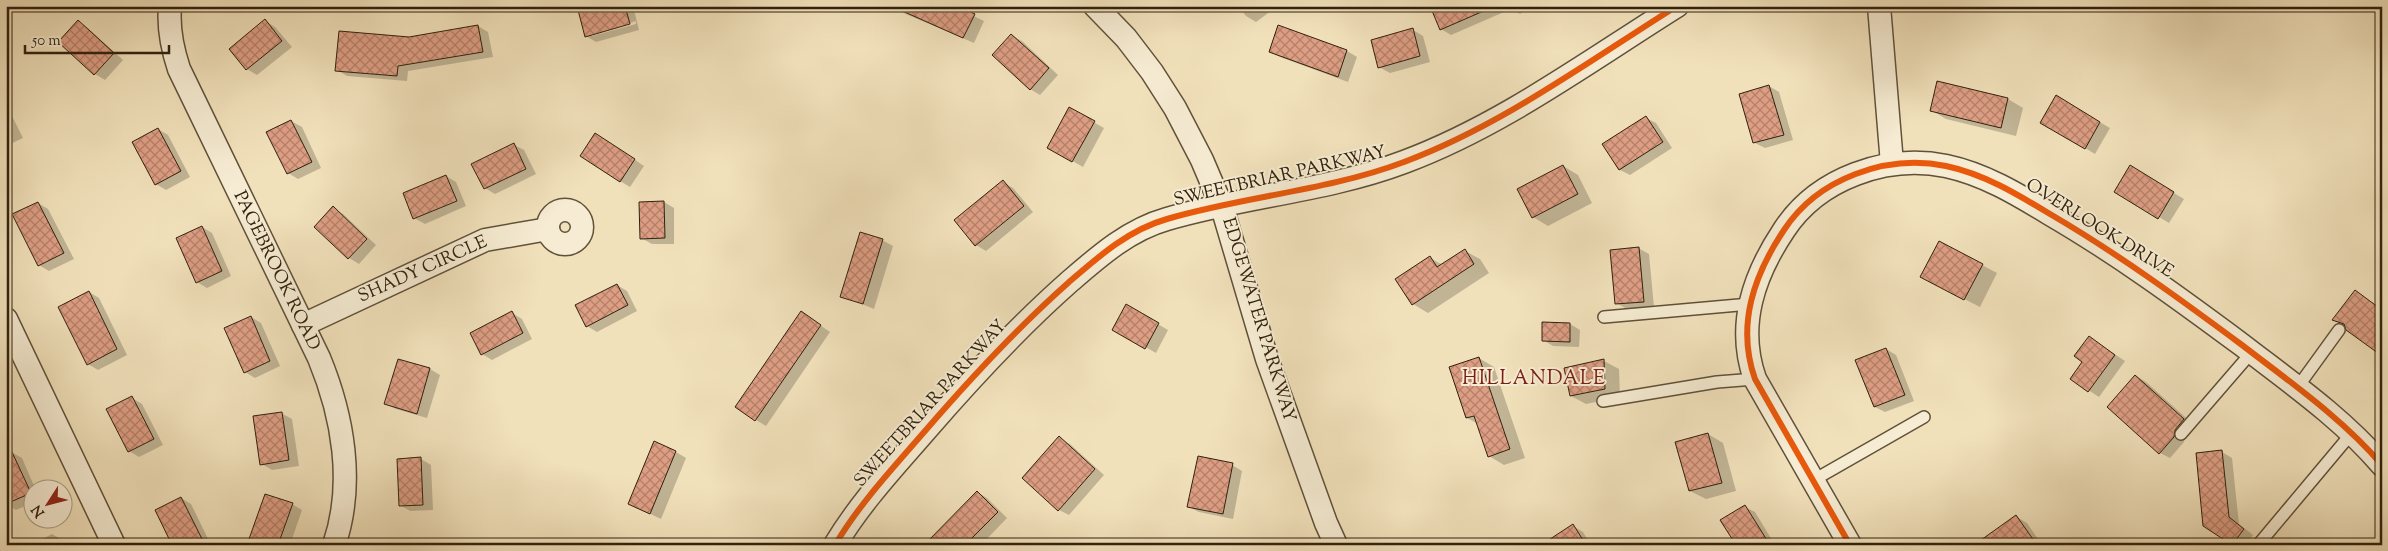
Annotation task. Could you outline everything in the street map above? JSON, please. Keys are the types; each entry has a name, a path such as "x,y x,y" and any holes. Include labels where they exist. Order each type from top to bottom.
{"street":[{"name":"PAGEBROOK ROAD","path":"170,6 169,21 172,48 182,77 303,326 333,393 341,430 344,467 342,506 334,545"},
{"name":"EDGEWATER PARKWAY","path":"1095,6 1126,38 1175,108 1222,207 1267,358 1331,543"},
{"name":"SWEETBRIAR PARKWAY","path":"835,545 870,494 973,375 1036,311 1089,264 1117,243 1166,219 1372,174 1455,141 1501,116 1677,6"},
{"path":"1879,6 1892,164"},
{"name":"OVERLOOK DRIVE","path":"1850,545 1755,379 1748,358 1746,334 1750,304 1763,267 1792,217 1818,195 1847,178 1871,168 1892,164 1917,163 1946,166 1976,175 2007,188 2123,260 2182,300 2298,388 2352,434 2382,466"},
{"name":"SHADY CIRCLE","path":"303,326 485,240 548,229"},
{"path":"6,320 114,545"}],"lane":[{"path":"1604,316 1750,304"},
{"path":"2298,388 2339,330"},
{"path":"2181,434 2251,353"},
{"path":"1603,401 1717,382 1755,379"},
{"path":"1812,481 1924,417"},
{"path":"2258,545 2352,434"}],"building":[{"path":"592,6 625,6 630,24 585,37 578,10"},
{"path":"891,6 958,6 975,14 963,38"},
{"path":"1430,6 1495,6 1440,30"},
{"path":"265,19 282,41 246,70 229,49"},
{"path":"78,20 114,53 94,75 58,42"},
{"path":"478,25 483,52 398,66 397,76 335,71 339,31 409,37"},
{"path":"1278,25 1347,50 1338,77 1269,52"},
{"path":"1413,28 1420,56 1378,68 1371,40"},
{"path":"1011,34 1049,68 1030,90 992,55"},
{"path":"1937,81 2008,98 2001,128 1930,111"},
{"path":"1769,85 1784,135 1753,143 1739,94"},
{"path":"2056,95 2100,122 2085,149 2040,123"},
{"path":"1069,107 1095,121 1072,162 1047,148"},
{"path":"1646,116 1663,142 1619,170 1602,144"},
{"path":"291,120 312,162 287,174 266,132"},
{"path":"158,128 181,171 155,185 132,142"},
{"path":"595,133 635,159 620,182 580,156"},
{"path":"514,143 526,169 484,189 471,164"},
{"path":"1563,165 1578,194 1532,218 1517,189"},
{"path":"2130,165 2174,192 2158,219 2114,192"},
{"path":"446,175 457,201 413,219 403,193"},
{"path":"1003,180 1024,206 975,246 954,220"},
{"path":"664,201 665,238 640,239 639,202"},
{"path":"38,202 64,253 38,266 12,214"},
{"path":"333,206 367,239 348,259 314,227"},
{"path":"202,226 222,271 196,283 176,238"},
{"path":"860,232 883,239 863,304 840,297"},
{"path":"1939,241 1983,264 1964,300 1920,277"},
{"path":"1639,247 1644,302 1615,304 1610,250"},
{"path":"1465,249 1474,264 1412,305 1395,279 1430,256 1437,267"},
{"path":"617,284 628,305 586,327 575,305"},
{"path":"2355,290 2382,310 2382,356 2346,330 2344,324 2332,320"},
{"path":"89,291 117,349 87,365 58,307"},
{"path":"1126,304 1159,323 1145,349 1112,330"},
{"path":"512,311 523,333 481,355 470,333"},
{"path":"801,311 821,325 755,421 735,407"},
{"path":"251,316 270,361 244,373 224,328"},
{"path":"1542,322 1570,323 1570,342 1542,341"},
{"path":"2089,336 2115,355 2088,392 2070,379 2082,362 2074,356"},
{"path":"1886,348 1905,395 1874,407 1855,360"},
{"path":"1479,357 1510,449 1488,457 1474,416 1466,418 1449,367"},
{"path":"398,359 430,368 417,414 384,404"},
{"path":"1604,359 1605,389 1570,396 1564,368"},
{"path":"2135,375 2184,419 2175,430 2174,437 2159,454 2107,407"},
{"path":"132,396 154,439 128,452 106,409"},
{"path":"282,412 289,460 260,465 253,416"},
{"path":"1708,433 1722,483 1689,491 1675,442"},
{"path":"1059,436 1095,469 1058,511 1022,478"},
{"path":"6,439 24,478 22,478 22,497 6,504"},
{"path":"654,441 676,451 650,514 628,504"},
{"path":"2222,450 2229,517 2244,529 2232,545 2203,526 2196,453"},
{"path":"1198,456 1233,463 1223,514 1187,507"},
{"path":"421,457 423,505 399,506 397,459"},
{"path":"977,491 998,512 965,545 924,545"},
{"path":"265,494 293,503 278,545 264,545 249,539"},
{"path":"181,497 205,545 172,545 155,510"},
{"path":"1745,505 1770,545 1736,545 1720,520"},
{"path":"2016,515 2037,545 1974,545"},
{"path":"1573,524 1586,545 1541,545"}],"cycle path":[{"path":"835,545 877,486 994,355 1068,283 1102,254 1126,237 1153,224 1196,211 1316,187 1375,172 1440,147 1475,130 1544,91 1677,6"},
{"path":"1850,545 1755,379 1747,339 1748,320 1751,301 1764,265 1773,247 1798,212 1815,196 1835,184 1856,174 1878,167 1923,163 1946,166 1987,179 2013,192 2124,260 2242,345 2333,417 2367,448 2382,465"}],"district":[{"name":"HILLANDALE","path":"1534,379"}]}
